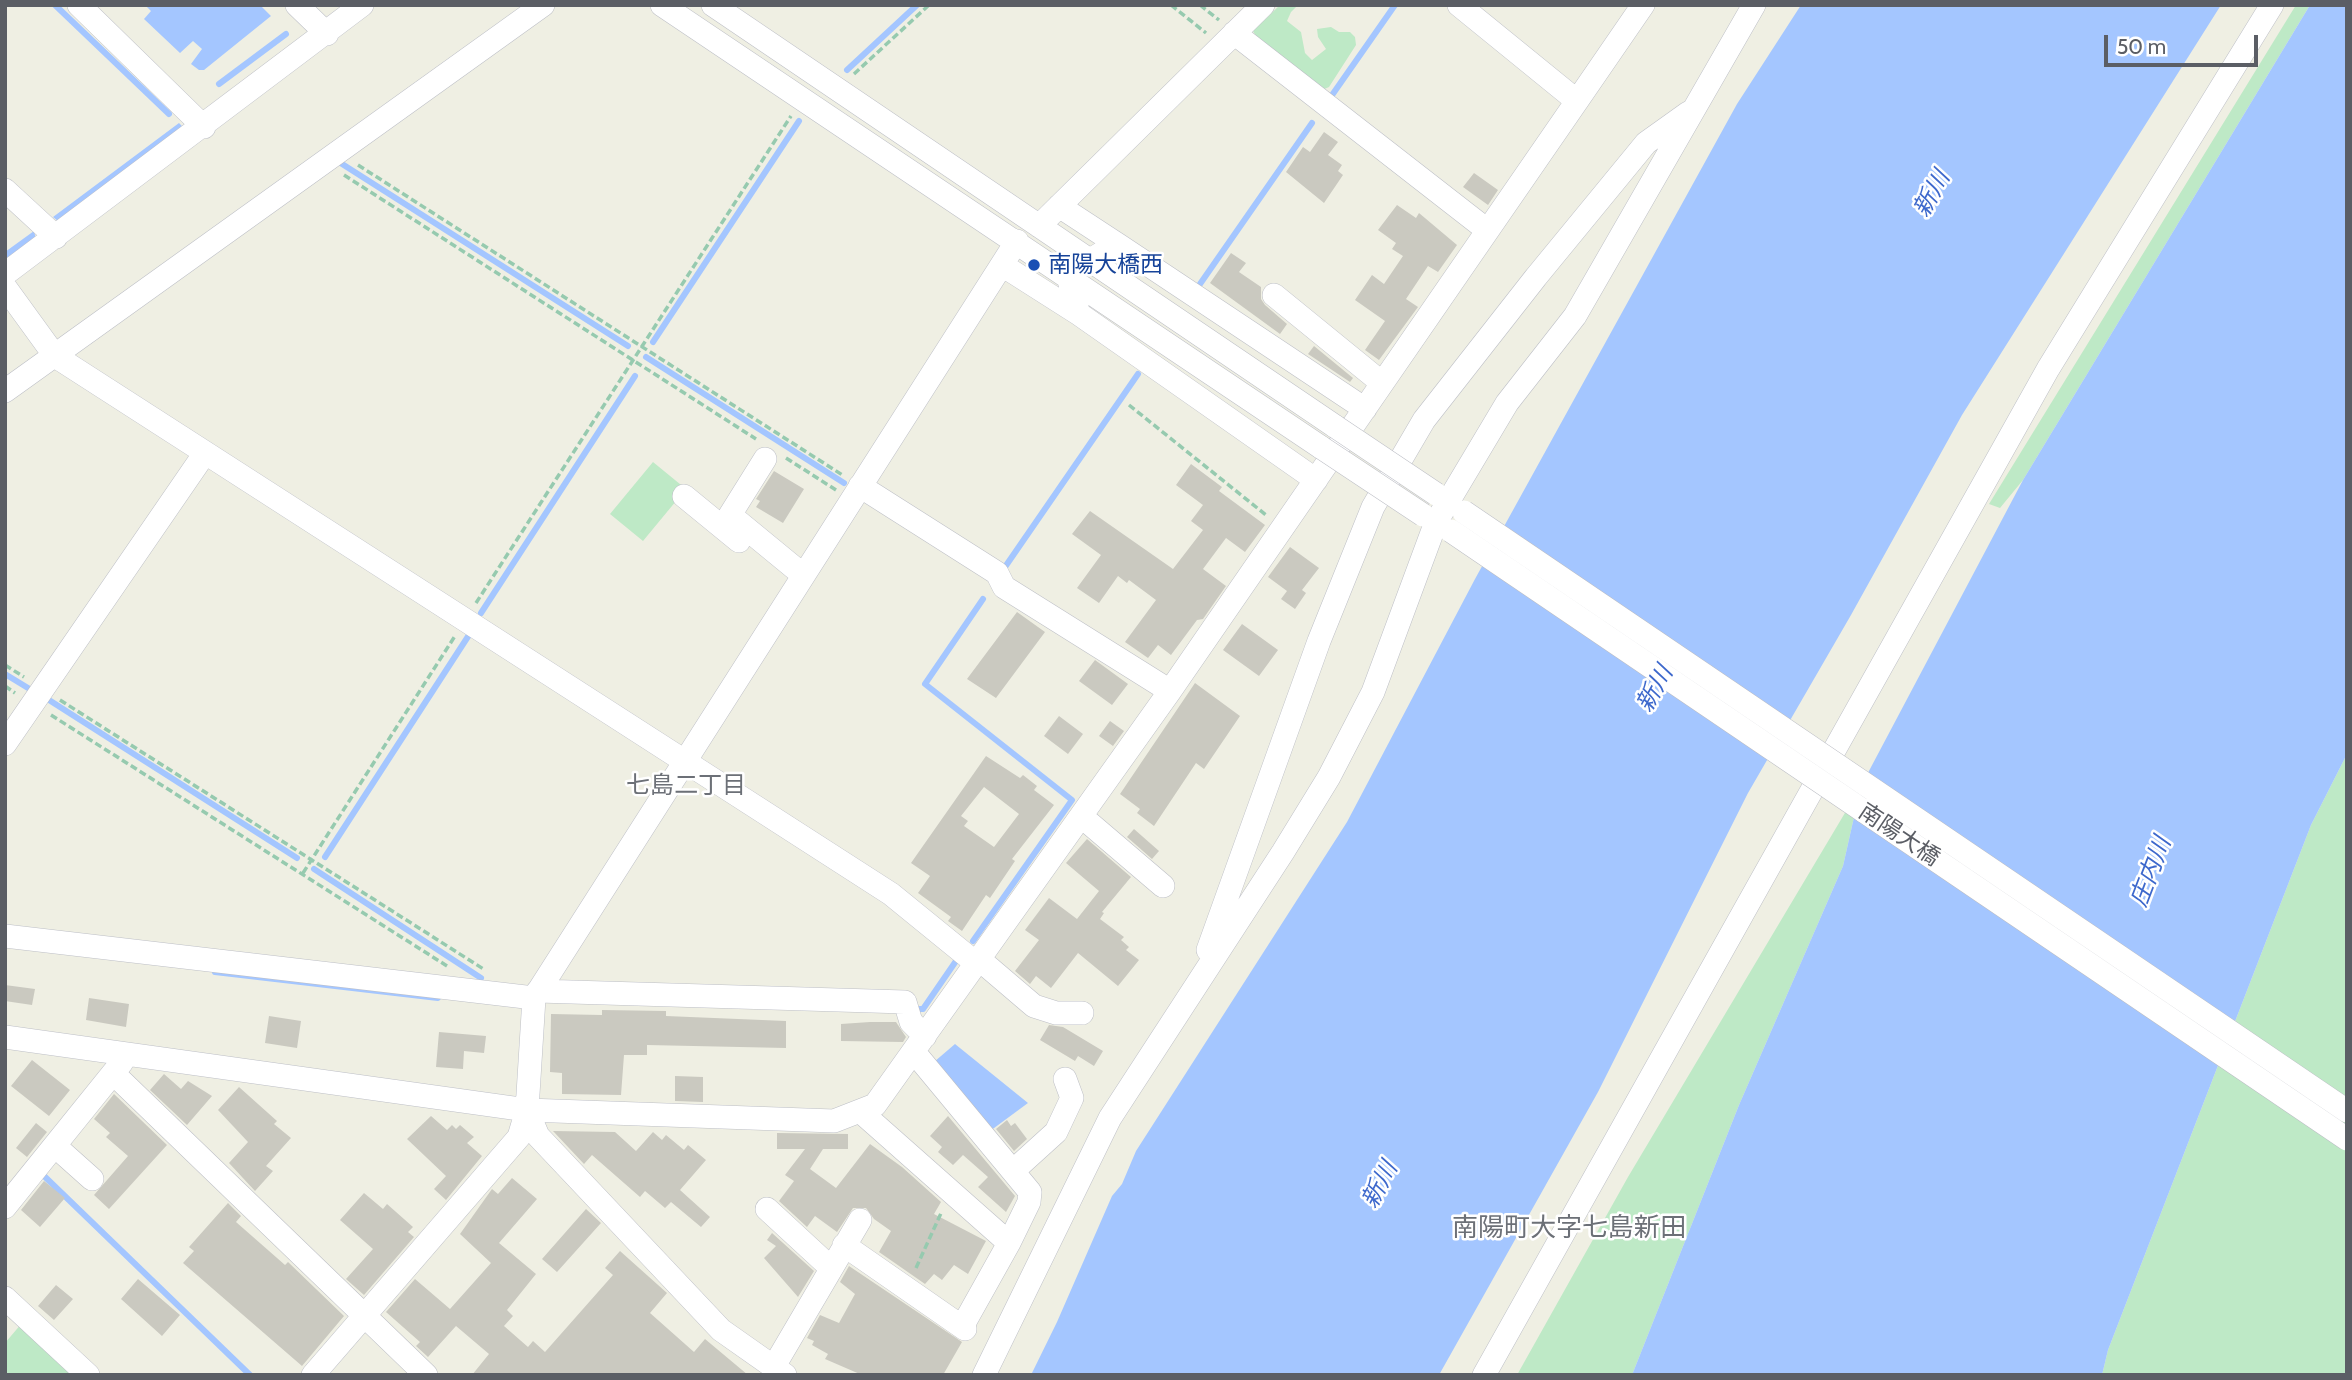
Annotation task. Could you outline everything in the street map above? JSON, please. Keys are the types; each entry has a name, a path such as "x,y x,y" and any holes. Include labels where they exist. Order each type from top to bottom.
{"street":[{"path":"79,5 204,127"},
{"path":"297,5 327,34"},
{"path":"5,274 204,127 362,5"},
{"path":"5,391 543,5"},
{"path":"662,5 1067,274 1322,448 1443,512"},
{"path":"713,5 1336,427 1443,512"},
{"path":"1039,226 1263,5"},
{"path":"1459,5 1577,100"},
{"path":"5,1037 527,1110 834,1121 875,1105 1170,691 1643,5"},
{"path":"984,1375 1110,1118 1290,841 1373,692 1443,512 1507,403 1575,316 1754,5"},
{"path":"1484,1375 2028,404 2272,5"},
{"path":"1228,39 1487,230"},
{"path":"1195,986 1319,641 1373,507 1424,420 1536,277 1646,143 1693,109"},
{"path":"5,190 56,237"},
{"path":"1059,206 1365,409"},
{"path":"313,1375 519,1137 527,1110 536,995 1017,241"},
{"path":"1090,260 1116,244"},
{"path":"1002,265 1079,314 1315,480"},
{"path":"1067,274 1079,314"},
{"path":"5,287 55,356 891,894 1034,1006 1056,1013 1082,1013"},
{"path":"1274,295 1382,383"},
{"path":"5,744 205,453"},
{"path":"769,453 730,514 799,582"},
{"path":"856,493 997,573 1004,587 1170,691"},
{"path":"684,496 799,582"},
{"name":"南陽大橋","path":"1443,512 2347,1111"},
{"name":"南陽大橋","path":"1443,512 2347,1139"},
{"path":"1081,816 1163,886"},
{"path":"5,936 536,995 905,1002 919,1044 1030,1192 1029,1202 963,1328 844,1245"},
{"path":"5,1207 121,1066 124,1052"},
{"path":"114,1074 425,1375"},
{"path":"1013,1171 1056,1132 1072,1098 1065,1079"},
{"path":"527,1110 538,1136 711,1320 779,1372 831,1268 860,1220"},
{"path":"861,1112 1009,1243"},
{"path":"55,1146 93,1179"},
{"path":"767,1209 831,1268"},
{"path":"5,1298 88,1375"}],"path":[{"path":"838,90 929,5"},
{"path":"1171,5 1228,39"},
{"path":"303,873 645,346 802,98"},
{"path":"332,158 645,346 856,493"},
{"path":"332,158 769,453 856,493"},
{"path":"1129,405 1283,528"},
{"path":"5,665 37,696 453,970"},
{"path":"37,696 312,859 493,975"},
{"path":"907,1289 951,1192"}],"green space":[{"path":"1280,5 1298,5 1287,21 1301,32 1305,53 1312,60 1326,49 1318,37 1317,29 1331,27 1339,32 1350,32 1355,37 1356,45 1329,87 1322,90 1257,38 1253,31"},
{"path":"2296,5 2310,5 2023,480 2000,508 1989,504"},
{"path":"653,462 686,489 643,541 610,514"},
{"path":"2347,754 2347,1375 2102,1375 2108,1350 2311,825"},
{"path":"1861,786 1843,866 1739,1105 1632,1375 1517,1375 1628,1177"},
{"path":"22,1323 76,1375 5,1375 5,1343"}],"water":[{"path":"145,5 260,5 271,16 204,70 199,70 191,64 202,49 193,41 180,53 144,19 151,11"},
{"name":"新川","path":"1801,5 2221,5 1962,415 1748,793 1598,1092 1439,1375 1031,1375 1112,1196 1122,1184 1136,1151 1347,822 1475,579 1737,104"},
{"name":"庄内川","path":"2310,5 2347,5 2347,754 2311,825 2108,1350 2102,1375 1632,1375 1739,1105 1843,866 1861,786 2023,480"},
{"path":"179,123 184,128 59,222 53,217"},
{"path":"34,231 36,239 5,262 5,252"},
{"path":"955,1044 1028,1103 990,1131 934,1062"}],"building":[{"path":"1324,132 1338,142 1328,155 1342,165 1338,171 1343,175 1324,203 1286,172 1303,147 1310,152"},
{"path":"1474,173 1498,190 1488,205 1463,187"},
{"path":"1397,205 1416,218 1419,213 1457,245 1438,272 1428,266 1406,299 1418,307 1379,360 1365,350 1385,321 1355,300 1372,275 1384,284 1403,256 1392,249 1396,243 1378,230"},
{"path":"1231,253 1246,263 1239,272 1261,287 1261,299 1265,305 1287,324 1280,334 1210,283"},
{"path":"1314,346 1353,378 1350,382 1308,354"},
{"path":"1191,464 1222,487 1219,491 1265,525 1245,552 1226,538 1203,569 1226,586 1203,619 1197,620 1171,655 1158,645 1148,658 1125,642 1156,600 1129,580 1127,583 1118,576 1099,603 1077,588 1101,555 1072,534 1090,511 1173,569 1203,530 1191,521 1203,505 1176,485"},
{"path":"774,471 804,489 783,523 756,507 760,501 756,499"},
{"path":"1290,547 1319,568 1302,590 1306,593 1295,609 1281,599 1287,591 1268,577"},
{"path":"1017,612 1045,632 996,698 967,679"},
{"path":"1242,624 1278,650 1259,676 1223,650"},
{"path":"1095,660 1128,684 1112,705 1079,681"},
{"path":"1195,683 1240,716 1204,769 1196,763 1154,826 1137,813 1140,809 1120,794"},
{"path":"1059,716 1083,734 1068,754 1044,736"},
{"path":"1110,721 1124,731 1113,746 1099,736"},
{"path":"986,756 1020,778 1023,775 1037,786 1034,790 1054,805 1012,859 1015,861 990,898 986,895 962,931 948,921 951,917 918,893 930,876 911,863","holes":["984,787 1019,814 994,847 964,826 968,821 961,816"]},
{"path":"1134,829 1159,851 1152,859 1127,837"},
{"path":"1087,839 1131,877 1102,912 1104,913 1100,919 1124,937 1121,940 1129,947 1126,950 1139,960 1118,986 1078,953 1051,988 1036,976 1030,984 1015,971 1039,940 1025,930 1049,898 1077,919 1099,891 1066,863"},
{"path":"5,985 35,989 32,1005 5,1001"},
{"path":"89,998 129,1004 126,1027 86,1020"},
{"path":"602,1010 666,1011 666,1016 786,1021 786,1048 647,1045 647,1055 624,1055 621,1095 562,1094 562,1073 550,1072 551,1014 602,1015"},
{"path":"269,1016 301,1021 297,1048 265,1043"},
{"path":"896,1022 906,1037 903,1042 841,1041 841,1024"},
{"path":"1049,1025 1063,1027 1103,1051 1094,1066 1078,1056 1075,1061 1040,1040"},
{"path":"439,1032 486,1036 484,1053 464,1051 463,1069 436,1067"},
{"path":"32,1060 70,1090 49,1116 11,1086"},
{"path":"164,1074 181,1089 188,1081 212,1096 187,1125 150,1090"},
{"path":"675,1076 703,1077 703,1102 675,1101"},
{"path":"239,1087 277,1121 274,1124 291,1138 266,1166 273,1171 255,1191 229,1163 248,1142 218,1110"},
{"path":"114,1094 167,1145 109,1209 94,1195 128,1156 106,1137 110,1133 94,1119"},
{"path":"431,1116 447,1130 452,1125 456,1129 460,1125 474,1137 467,1143 482,1156 446,1200 434,1189 446,1176 407,1139"},
{"path":"948,1116 1015,1196 1006,1212 978,1187 988,1177 963,1155 953,1165 938,1152 942,1147 930,1136"},
{"path":"1007,1120 1011,1126 1015,1123 1027,1139 1014,1151 996,1129"},
{"path":"36,1123 47,1132 27,1157 16,1148"},
{"path":"553,1131 615,1132 636,1151 653,1132 662,1140 666,1135 684,1150 688,1145 706,1160 680,1190 710,1217 701,1227 671,1202 665,1208 645,1191 640,1197 592,1155 584,1164"},
{"path":"777,1133 848,1134 848,1149 823,1149 810,1169 836,1188 870,1144 902,1167 941,1202 934,1214 986,1241 968,1274 954,1265 942,1280 934,1274 925,1284 879,1252 891,1231 874,1219 866,1208 853,1208 837,1232 815,1216 807,1227 779,1201 794,1181 785,1175 805,1149 777,1149"},
{"path":"512,1178 537,1199 499,1243 536,1274 507,1310 513,1316 504,1326 528,1347 533,1341 545,1352 613,1275 605,1268 620,1251 667,1293 650,1313 694,1352 705,1339 748,1375 472,1375 489,1354 456,1326 428,1357 416,1346 420,1342 386,1312 415,1279 450,1309 491,1263 460,1234 492,1189 498,1194"},
{"path":"44,1181 65,1198 40,1227 21,1210"},
{"path":"364,1193 383,1209 387,1204 413,1227 408,1232 414,1237 364,1295 346,1279 373,1249 340,1220"},
{"path":"228,1203 241,1216 236,1222 285,1265 288,1262 344,1316 302,1366 183,1263 194,1251 189,1247"},
{"path":"586,1209 601,1223 557,1272 542,1259"},
{"path":"772,1233 814,1271 798,1297 764,1258 776,1246 767,1240"},
{"path":"849,1266 962,1342 943,1375 862,1375 825,1359 828,1354 812,1345 814,1341 807,1338 820,1315 839,1323 855,1294 840,1282"},
{"path":"138,1279 180,1315 162,1336 121,1299"},
{"path":"56,1285 73,1299 54,1320 38,1306"}],"waterway":[{"path":"55,5 169,114"},
{"path":"847,70 917,5"},
{"path":"1330,98 1395,5"},
{"path":"219,84 286,34"},
{"path":"653,342 799,121"},
{"path":"1200,284 1312,123"},
{"path":"339,162 628,346"},
{"path":"646,357 844,483"},
{"path":"1005,567 1138,374"},
{"path":"481,613 635,376"},
{"path":"973,941 1072,800 925,684 983,599"},
{"path":"325,857 469,635"},
{"path":"5,674 28,688"},
{"path":"49,700 297,858"},
{"path":"314,869 481,978"},
{"path":"916,1009 923,1009 956,961"},
{"path":"215,972 438,998"},
{"path":"42,1174 250,1375"}],"place":[{"name":"南陽大橋西","path":"1034,265"}],"district":[{"name":"七島二丁目","path":"686,786"},
{"name":"南陽町大字七島新田","path":"1569,1228"}]}
